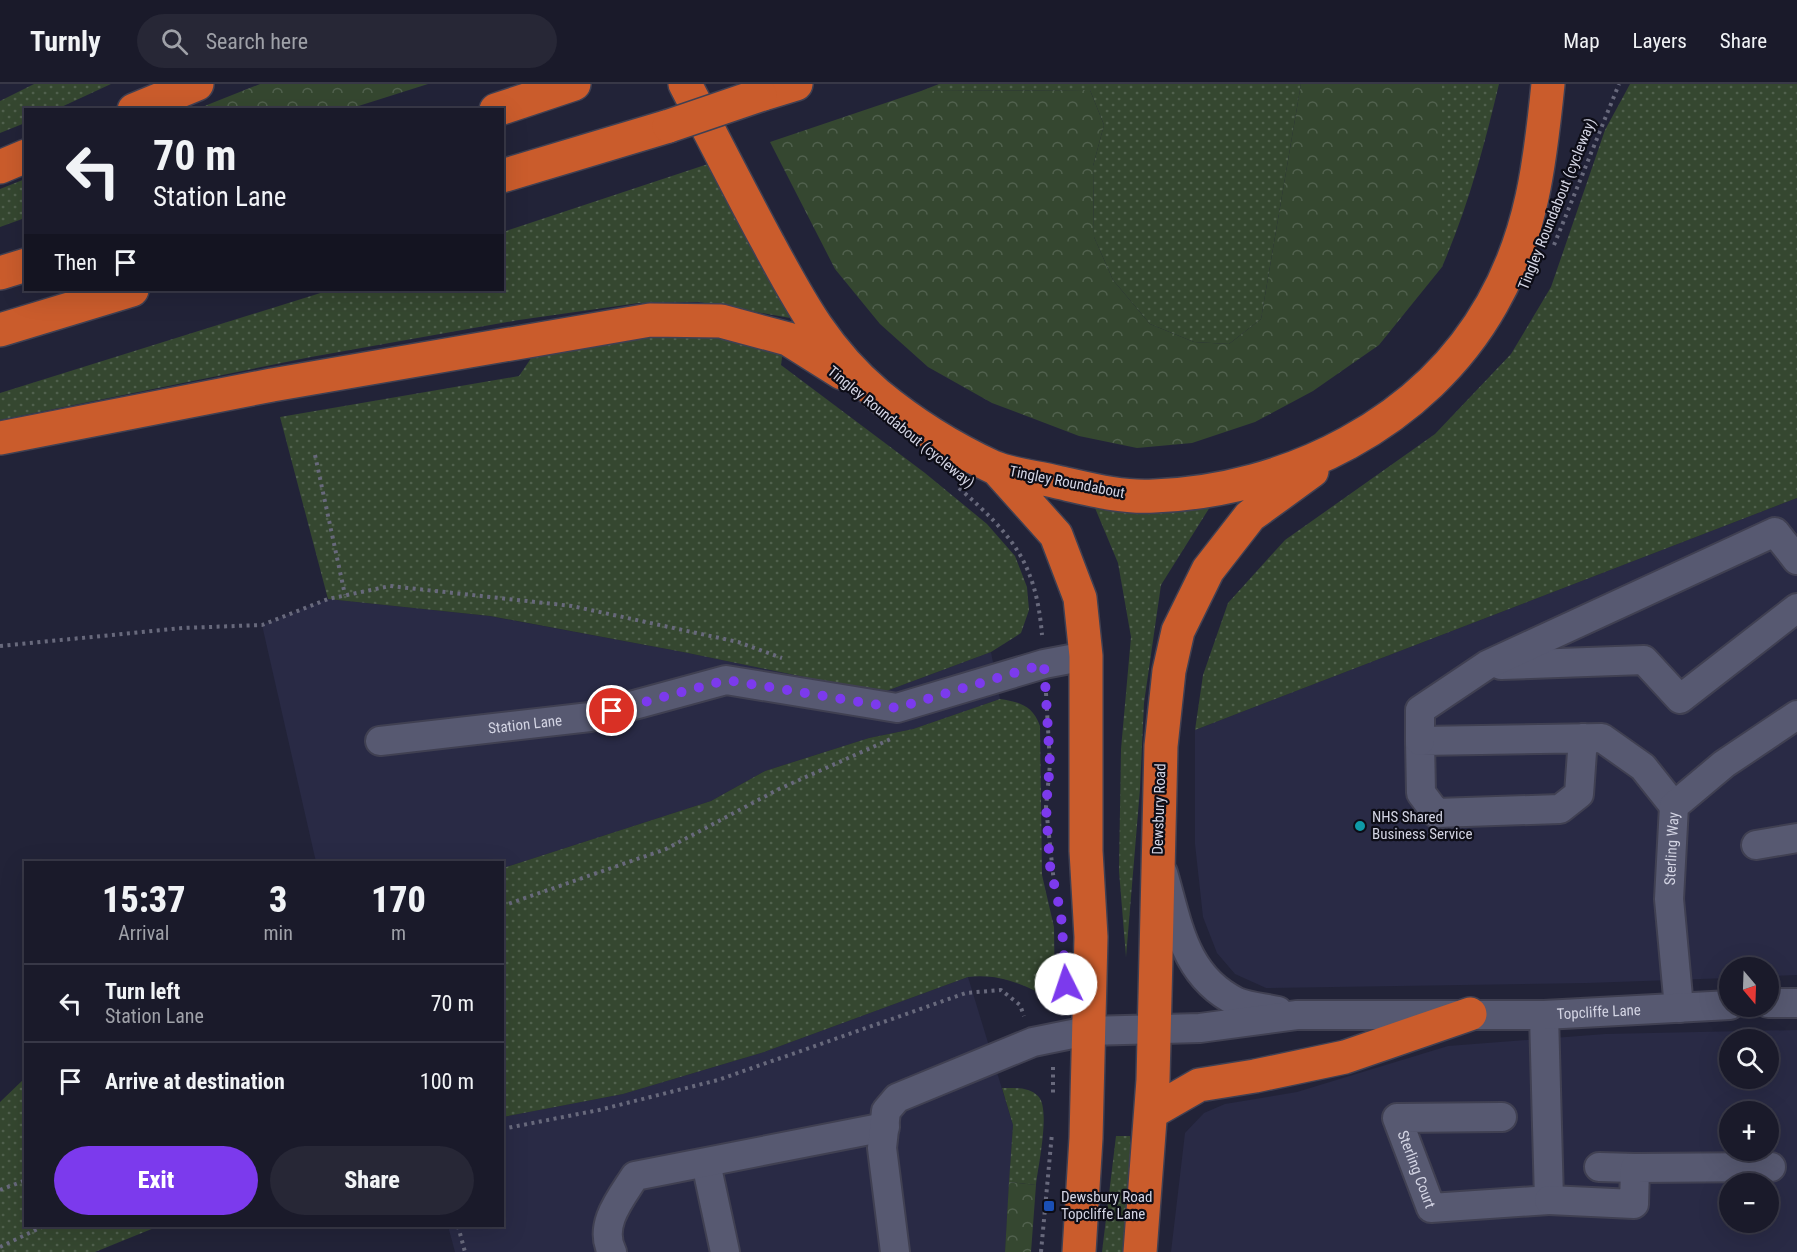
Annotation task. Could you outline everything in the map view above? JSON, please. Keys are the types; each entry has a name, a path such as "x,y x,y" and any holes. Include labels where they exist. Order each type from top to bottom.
{"highway":[{"path":"139,108 197,84"},
{"path":"502,108 574,84"},
{"name":"Tingley Roundabout","path":"685,84 811,321 842,361 877,394 930,433 996,468 1103,493 1151,496 1201,492 1273,474 1353,442 1404,408 1442,374 1491,305 1518,248 1534,198 1548,84"},
{"path":"504,175 669,126 796,84"},
{"path":"1543,136 1570,84"},
{"path":"0,167 24,157"},
{"path":"0,273 24,266"},
{"path":"0,330 129,291"},
{"path":"0,438 272,385 650,320 721,321 788,339 877,394"},
{"name":"Dewsbury Road","path":"1140,1252 1152,1112 1161,746 1169,671 1178,631 1208,570 1250,516 1353,442"},
{"path":"996,468 1056,536 1080,598 1086,656 1086,851 1091,937 1087,1031 1087,1119 1079,1252"},
{"path":"1152,1112 1199,1085 1345,1057 1470,1014"}],"street":[{"path":"1583,738 1579,794 1560,809 1436,813 1421,793 1420,710 1487,665 1775,532 1797,560"},
{"path":"1487,665 1644,660 1680,699 1797,608"},
{"name":"Station Lane","path":"380,741 590,717 726,680 897,708 1044,664 1086,656"},
{"name":"Sterling Way","path":"1679,1008 1669,899 1674,806 1724,764 1797,715"},
{"path":"1420,741 1602,738 1643,767 1674,806"},
{"path":"1756,845 1797,838"},
{"path":"1158,856 1182,939 1194,968 1209,983 1238,1002 1297,1015"},
{"path":"1779,1003 1797,1003"},
{"name":"Topcliffe Lane","path":"1297,1015 1544,1015 1719,1006"},
{"path":"895,1252 882,1148 886,1111 897,1098 1042,1039 1087,1031 1213,1027 1297,1015"},
{"path":"1544,1015 1549,1200"},
{"name":"Sterling Court","path":"1502,1117 1397,1118 1431,1208 1549,1200 1634,1204 1635,1168"},
{"path":"612,1252 606,1229 613,1210 635,1176 885,1127"},
{"path":"706,1163 725,1252"},
{"path":"1599,1167 1771,1167"}],"path":[{"name":"Tingley Roundabout (cycleway)","path":"1553,248 1619,84"},
{"path":"315,455 345,595"},
{"name":"Tingley Roundabout (cycleway)","path":"955,484 994,519 1026,560 1039,601 1050,764 1046,807 1054,885"},
{"path":"0,646 183,628 262,625 328,599 390,586 572,606 738,642 793,662"},
{"path":"504,905 666,849 779,789 895,737 897,708"},
{"path":"504,1129 599,1110 718,1080 966,993 1001,990 1020,1005 1042,1039 1053,1095"},
{"path":"1041,1252 1053,1118 1087,1119"},
{"path":"18,1182 24,1177"},
{"path":"0,1190 24,1180"},
{"path":"0,1247 42,1227"},
{"path":"458,1227 465,1252"}],"shaded area":[{"path":"1797,498 1797,975 1779,976 1779,957 1719,957 1719,978 1587,983 1266,988 1235,974 1217,953 1203,917 1195,844 1195,730"},
{"path":"328,599 489,616 683,652 881,693 991,652 1000,699 913,729 869,738 765,771 711,801 504,868 504,861 316,861 262,625"},
{"path":"968,977 1013,1125 1005,1252 455,1252 448,1227 504,1227 504,1117 623,1094 761,1053"},
{"path":"1779,1030 1797,1030 1797,1252 1171,1252 1185,1133 1204,1113 1225,1104 1297,1092 1448,1046 1605,1034 1719,1032 1719,1089 1779,1089"}],"green space":[{"path":"34,84 111,84 59,108 24,108 24,123 0,133 0,101"},
{"path":"260,84 428,84 352,108 200,108"},
{"path":"939,84 1301,84 1261,319 1229,344 1194,342 1150,324 1113,280 1094,237 1093,166 1104,125 1090,90 921,91"},
{"path":"1301,84 1442,84 1442,267 1379,345 1313,391 1255,422 1192,443 1137,448 1079,436 992,403 928,367 880,324 835,269 770,142 921,91 1090,90 1104,125 1093,166 1094,237 1113,280 1150,324 1194,342 1229,344 1261,319"},
{"path":"1442,84 1499,84 1475,177 1442,267"},
{"path":"1630,84 1797,84 1797,498 1195,730 1203,675 1228,603 1285,540 1435,434 1511,354 1551,287 1605,130"},
{"path":"711,163 790,318 699,302 639,303 519,320 311,357 0,420 0,393 327,291 504,291 504,232"},
{"path":"24,179 24,218 0,227 0,189"},
{"path":"652,336 721,337 783,351 781,365 925,473 987,524 1015,556 1027,587 1029,610 1021,633 991,652 881,693 683,652 490,616 328,599 280,417 519,376 536,351"},
{"path":"1220,491 1161,585 1144,703 1140,789 1126,957 1119,871 1121,749 1131,637 1118,563 1090,496"},
{"path":"1000,699 1025,706 1037,719 1040,726 1042,875 1054,927 1055,1001 1003,979 968,977 761,1053 623,1094 504,1117 504,868 711,801 765,771 869,738 913,729"},
{"path":"24,1079 24,1227 157,1227 95,1252 0,1252 0,1102"},
{"path":"1002,1088 1030,1091 1038,1096 1042,1103 1044,1125 1036,1185 1009,1182 1013,1125"},
{"path":"1116,1136 1130,1136 1132,1184 1123,1252 1102,1252"},
{"path":"1009,1182 1036,1185 1031,1252 1005,1252"}],"place":[{"name":"NHS Shared Business Service","path":"1360,826"},
{"name":"Dewsbury Road Topcliffe Lane","path":"1049,1206"}],"route":[{"path":"612,711 726,680 897,708 1044,664 1050,764 1046,807 1050,866 1061,914 1066,984"}]}
